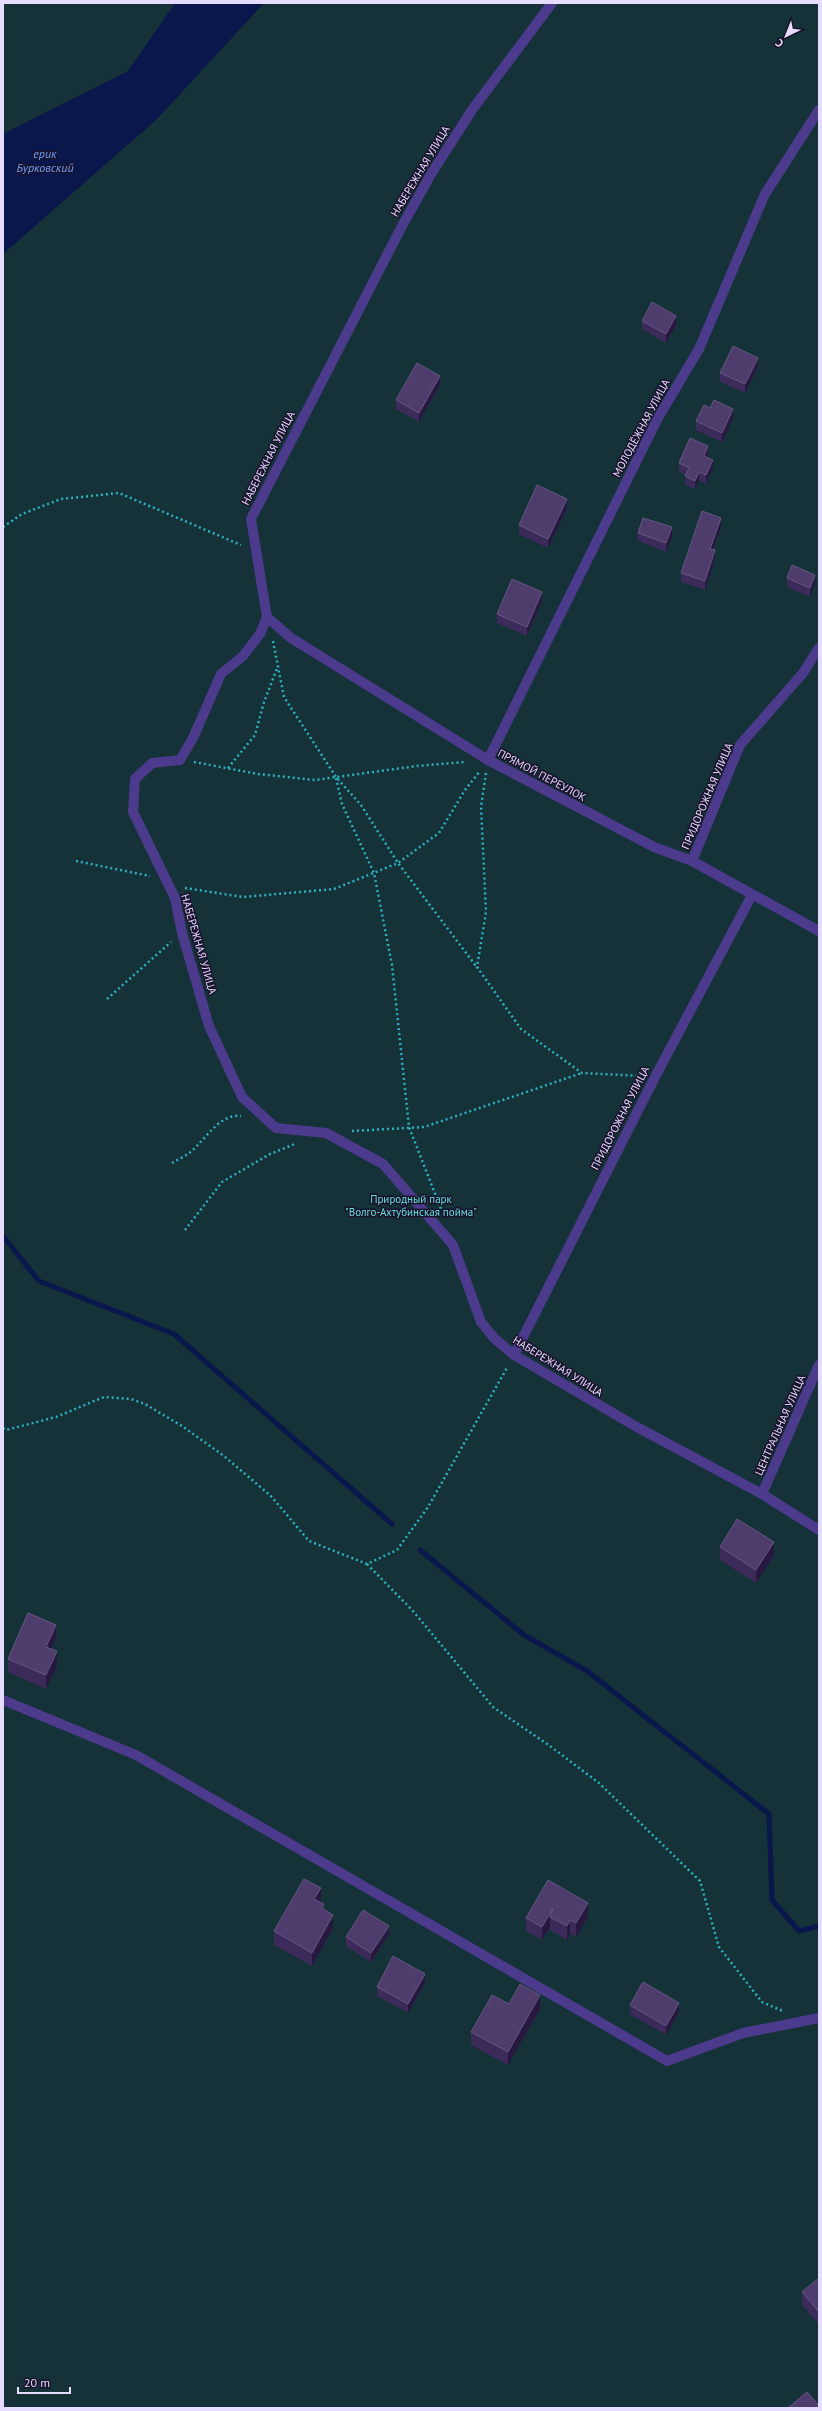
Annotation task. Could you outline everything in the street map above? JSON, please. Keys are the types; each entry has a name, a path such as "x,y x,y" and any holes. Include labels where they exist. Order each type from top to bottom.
{"street":[{"name":"НАБЕРЕЖНАЯ УЛИЦА","path":"267,617 251,519 402,226 431,174 472,110 552,3"},
{"name":"МОЛОДЁЖНАЯ УЛИЦА","path":"488,760 658,418 699,349 765,194 819,110"},
{"path":"180,760 193,738 220,674 243,656 260,634 267,617"},
{"name":"ПРЯМОЙ ПЕРЕУЛОК","path":"267,617 291,638 488,760 654,847 692,861 819,931"},
{"name":"ПРИДОРОЖНАЯ УЛИЦА","path":"692,861 740,746 802,673 819,648"},
{"name":"НАБЕРЕЖНАЯ УЛИЦА","path":"180,760 152,763 135,779 133,812 164,879 175,898 182,933 209,1026 242,1097 276,1128 326,1133 383,1164 453,1245 481,1322 495,1340 514,1355 635,1426 762,1494 819,1530"},
{"name":"ПРИДОРОЖНАЯ УЛИЦА","path":"514,1355 655,1076 752,895"},
{"name":"ЦЕНТРАЛЬНАЯ УЛИЦА","path":"762,1494 819,1365"},
{"path":"3,1700 136,1755 667,2061 743,2033 819,2018"}],"path":[{"path":"3,527 22,514 61,499 119,493 246,547"},
{"path":"267,617 279,665 284,697 336,777 361,805 398,863 477,967 521,1029 582,1073"},
{"path":"228,768 255,735 264,702 279,665"},
{"path":"180,760 258,774 315,780 417,766 488,760"},
{"path":"76,861 164,879 189,890 243,897 334,890 398,863 439,833 465,790 488,760"},
{"path":"477,967 486,912 481,807 488,760"},
{"path":"336,777 342,804 374,873 392,964 408,1127 441,1210"},
{"path":"108,999 182,933"},
{"path":"349,1131 424,1127 582,1073 655,1076"},
{"path":"172,1163 189,1153 214,1128 234,1115 266,1119"},
{"path":"185,1230 222,1182 270,1154 298,1143"},
{"path":"367,1564 396,1550 428,1508 514,1355"},
{"path":"3,1428 6,1430 56,1418 104,1397 131,1399 145,1404 182,1426 224,1456 271,1496 309,1541 367,1564 413,1611 493,1708 550,1746 599,1783 700,1881 719,1947 762,2002 807,2020"}],"green space":[{"name":"Природный парк \"Волго-Ахтубинская пойма\"","path":"3,3 819,3 819,2408 3,2408"}],"water":[{"name":"ерик Бурковский","path":"175,3 264,3 156,120 3,254 3,134 128,71"}],"building":[{"path":"652,302 676,316 666,334 642,321"},
{"path":"733,346 758,358 745,384 720,373"},
{"path":"417,363 440,376 419,413 396,400"},
{"path":"714,400 733,409 722,433 696,421 704,405 710,408"},
{"path":"690,438 708,446 704,456 713,460 706,475 699,472 695,481 685,476 689,468 679,463"},
{"path":"537,485 567,499 548,539 519,525"},
{"path":"702,511 721,518 710,549 715,550 705,581 681,573"},
{"path":"643,518 672,527 666,543 638,533"},
{"path":"792,565 815,575 810,588 787,578"},
{"path":"512,579 542,592 527,627 497,614"},
{"path":"737,1519 774,1542 756,1570 720,1547"},
{"path":"28,1613 56,1625 46,1647 57,1651 46,1675 8,1659"},
{"path":"304,1879 321,1888 314,1899 324,1904 322,1908 333,1915 312,1953 274,1931"},
{"path":"548,1880 588,1903 576,1923 570,1920 567,1926 550,1917 553,1908 542,1927 526,1918"},
{"path":"363,1910 389,1926 371,1953 346,1937"},
{"path":"393,1956 425,1974 408,2004 377,1987"},
{"path":"643,1982 679,2003 666,2026 630,2005"},
{"path":"520,1984 540,1995 508,2052 471,2032 492,1995 509,2004"},
{"path":"819,2278 819,2312 802,2292"},
{"path":"807,2392 819,2408 788,2408"}],"waterway":[{"path":"3,1236 39,1281 174,1334 392,1524"},
{"path":"420,1550 524,1635 587,1671 769,1814 772,1900 799,1931 819,1926"}]}
